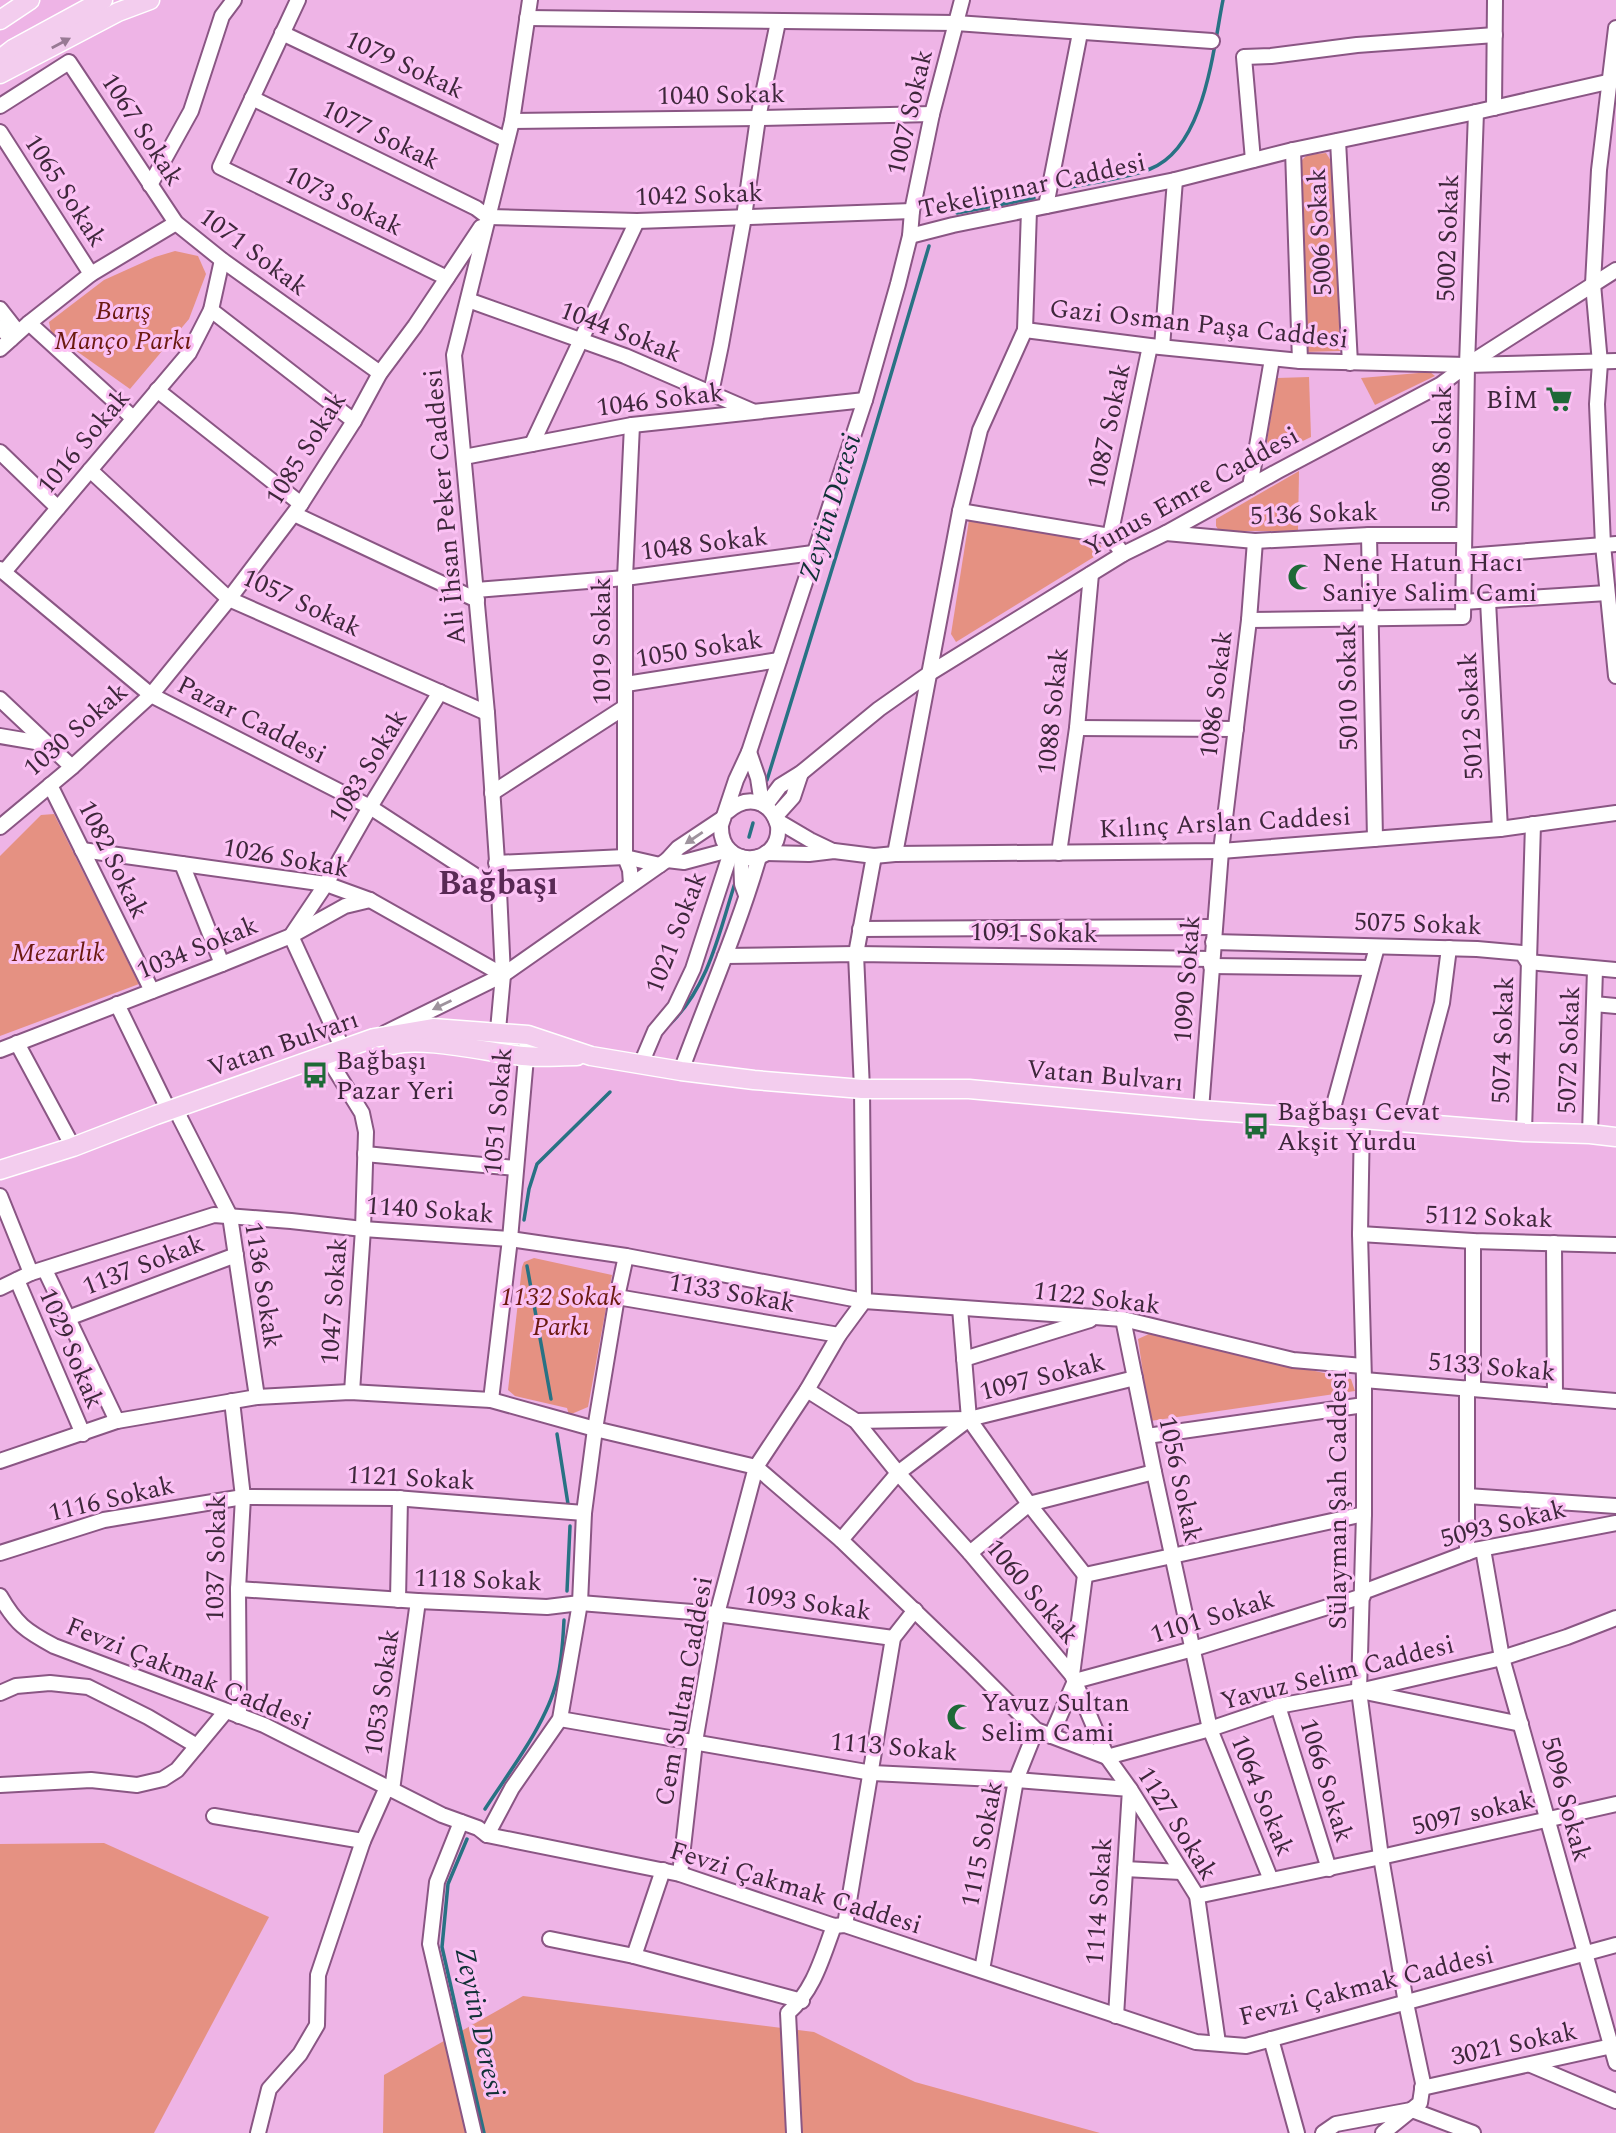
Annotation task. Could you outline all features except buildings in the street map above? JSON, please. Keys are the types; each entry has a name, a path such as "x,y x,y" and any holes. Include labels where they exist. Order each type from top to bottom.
{"main road":[{"path":"0,20 30,0"},
{"path":"0,59 103,0"},
{"path":"0,74 118,12 150,0"},
{"name":"Vatan Bulvarı","path":"0,1170 176,1112 335,1055 374,1038 433,1028 528,1035 592,1056 754,1080 862,1089 969,1089 1201,1110 1524,1132 1590,1133 1616,1137"},
{"name":"Vatan Bulvarı","path":"335,1055 400,1043 432,1044 526,1056 592,1056"},
{"name":"Vatan Bulvarı","path":"0,1183 176,1112"}],"street":[{"path":"150,185 191,111 222,16 234,0"},
{"path":"252,98 298,0"},
{"name":"Ali İhsan Peker Caddesi","path":"496,1052 503,975 499,891 487,713 454,355 512,121 530,0"},
{"name":"1007 Sokak","path":"910,236 912,211 932,114 962,0"},
{"path":"1494,108 1496,0"},
{"path":"527,18 956,23 1212,41"},
{"path":"711,393 744,217 758,118 778,22"},
{"path":"1616,28 1613,80 1599,170 1593,285 1600,363 1597,404 1609,545 1607,593 1616,676"},
{"name":"1079 Sokak","path":"282,33 507,139"},
{"path":"1046,206 1080,33"},
{"path":"1253,160 1244,57 1495,35"},
{"name":"1067 Sokak","path":"0,106 69,62 176,223"},
{"name":"Tekelipınar Caddesi","path":"725,815 736,780 749,752 865,400 910,236 1175,180 1293,150 1613,80"},
{"name":"1073 Sokak","path":"252,98 220,167 447,278"},
{"name":"1077 Sokak","path":"252,98 476,208 488,217"},
{"name":"5002 Sokak","path":"1467,365 1476,112"},
{"name":"1040 Sokak","path":"512,121 932,114"},
{"name":"1065 Sokak","path":"0,132 91,274"},
{"path":"1603,138 1616,149"},
{"name":"5006 Sokak","path":"1338,141 1350,363"},
{"path":"1293,150 1300,362"},
{"name":"1087 Sokak","path":"1110,536 1156,346 1175,180"},
{"path":"1025,330 1029,210"},
{"name":"1042 Sokak","path":"488,217 637,221 912,211"},
{"name":"1085 Sokak","path":"151,695 298,509 354,421 380,373 488,217"},
{"path":"532,444 637,221"},
{"name":"1071 Sokak","path":"15,336 91,274 176,223 222,260 380,373"},
{"name":"1016 Sokak","path":"2,570 189,353 211,310 222,260"},
{"name":"Yunus Emre Caddesi","path":"770,812 793,797 801,773 878,709 930,673 1123,554 1440,385 1616,270"},
{"name":"1044 Sokak","path":"468,300 625,356 754,412"},
{"path":"0,309 15,336"},
{"path":"211,310 354,421"},
{"path":"0,327 133,418"},
{"name":"Gazi Osman Paşa Caddesi","path":"895,854 960,511 980,430 1025,330 1300,362 1467,365 1616,361"},
{"path":"1250,487 1272,359"},
{"name":"5008 Sokak","path":"1463,609 1466,556 1464,536 1467,365"},
{"path":"157,390 298,509 476,595"},
{"name":"1046 Sokak","path":"464,457 632,425 865,400"},
{"name":"1019 Sokak","path":"631,884 625,857 625,578 632,425"},
{"path":"0,452 58,508"},
{"name":"1057 Sokak","path":"90,470 229,599 487,713"},
{"path":"960,511 1110,536 1123,554"},
{"name":"5136 Sokak","path":"1166,533 1255,541 1369,535 1464,536"},
{"name":"5010 Sokak","path":"1369,535 1375,839"},
{"name":"1086 Sokak","path":"1221,851 1249,620 1255,541"},
{"path":"1466,556 1609,545"},
{"name":"1048 Sokak","path":"476,595 813,554"},
{"name":"Pazar Caddesi","path":"2,570 151,695 370,807 499,891"},
{"name":"1088 Sokak","path":"1059,853 1077,728 1091,573"},
{"path":"1249,620 1370,618 1463,609 1488,601 1607,593"},
{"name":"5012 Sokak","path":"1488,601 1500,829"},
{"name":"1050 Sokak","path":"626,684 779,660"},
{"name":"1083 Sokak","path":"291,936 326,884 440,692"},
{"name":"1030 Sokak","path":"0,827 72,767 151,695"},
{"path":"0,699 72,767"},
{"name":"1050 Sokak","path":"492,793 625,707"},
{"path":"1077,728 1236,729"},
{"path":"0,736 47,744"},
{"path":"681,1071 737,927 746,895 763,855 775,842 778,827 749,752"},
{"name":"1082 Sokak","path":"50,785 152,991"},
{"path":"374,1038 503,975 663,862 733,807 747,801 770,812"},
{"name":"Kılınç Arslan Caddesi","path":"770,812 810,840 834,851"},
{"name":"Kılınç Arslan Caddesi","path":"763,855 834,851 874,856 1221,851 1500,829 1616,813"},
{"path":"725,815 722,840 733,853 746,895"},
{"name":"5074 Sokak","path":"1524,1132 1533,824"},
{"name":"1026 Sokak","path":"82,850 326,884 370,900 503,975"},
{"name":"1090 Sokak","path":"1201,1110 1221,851"},
{"path":"496,863 625,857 684,862 733,853 763,855"},
{"name":"1021 Sokak","path":"641,1064 655,1031 675,1007 693,969 733,853"},
{"path":"864,1301 862,1089 856,954 874,856"},
{"path":"182,864 222,964"},
{"name":"1034 Sokak","path":"0,1050 291,936 345,906 370,900"},
{"name":"5075 Sokak","path":"860,929 1214,935 1377,947 1522,953 1528,962 1616,970"},
{"name":"1047 Sokak","path":"291,936 335,1055 362,1112 366,1132 363,1229 352,1392"},
{"path":"1330,1119 1377,947"},
{"path":"1410,1123 1442,1003 1449,948"},
{"name":"1091 Sokak","path":"725,956 856,954 1371,968"},
{"name":"5072 Sokak","path":"1590,1133 1595,969"},
{"name":"1136 Sokak","path":"117,1004 230,1216 257,1397"},
{"path":"1594,1004 1616,1006"},
{"name":"1051 Sokak","path":"491,1400 510,1239 528,1035"},
{"path":"17,1043 73,1147"},
{"name":"Sülayman Şah Caddesi","path":"1362,1119 1360,1234 1364,1514 1359,1691 1381,1857 1422,2088"},
{"path":"365,1154 516,1168"},
{"name":"1029 Sokak","path":"0,1196 38,1271 68,1318 117,1421"},
{"name":"1140 Sokak","path":"0,1287 38,1271 214,1215 510,1239 626,1256 864,1301"},
{"name":"5112 Sokak","path":"1360,1234 1616,1245"},
{"path":"1467,1553 1474,1241"},
{"path":"1554,1243 1555,1396"},
{"name":"1137 Sokak","path":"68,1318 236,1255"},
{"path":"487,1835 512,1788 560,1719 580,1603 584,1513 595,1429 626,1256"},
{"name":"1029 Sokak","path":"17,1280 83,1434"},
{"name":"1133 Sokak","path":"617,1297 839,1335"},
{"name":"1122 Sokak","path":"864,1301 1123,1319 1293,1360 1364,1373"},
{"name":"Cem Sultan Caddesi","path":"680,1874 695,1742 716,1614 756,1466 807,1390 839,1335 864,1301"},
{"path":"960,1308 969,1419 1085,1575 1073,1678 1051,1736"},
{"path":"964,1359 1098,1317"},
{"name":"1056 Sokak","path":"1123,1319 1153,1472 1210,1729"},
{"name":"5133 Sokak","path":"1364,1373 1470,1388 1616,1401"},
{"name":"1097 Sokak","path":"841,1540 898,1473 969,1419 1135,1378"},
{"path":"807,1390 856,1421 969,1419"},
{"path":"0,1461 117,1421 257,1397 352,1392 491,1400 595,1429 756,1466 841,1540 1036,1730 1107,1757"},
{"name":"1037 Sokak","path":"232,1401 239,1497 233,1714"},
{"path":"1147,1436 1364,1405"},
{"name":"1060 Sokak","path":"856,1421 1073,1678 1107,1757"},
{"path":"970,1553 1030,1504 1153,1472"},
{"path":"1468,1496 1616,1506"},
{"name":"1121 Sokak","path":"239,1497 400,1498 584,1513"},
{"name":"1116 Sokak","path":"0,1553 104,1520 239,1497"},
{"name":"1053 Sokak","path":"398,1600 400,1498"},
{"path":"1085,1575 1364,1514"},
{"name":"5093 Sokak","path":"1363,1594 1467,1553 1616,1523"},
{"name":"5096 Sokak","path":"1483,1549 1502,1658 1584,1953 1614,2046 1616,2063"},
{"name":"1118 Sokak","path":"238,1589 547,1607 580,1603 716,1614"},
{"name":"1101 Sokak","path":"1073,1678 1193,1649 1363,1594"},
{"name":"Fevzi Çakmak Caddesi","path":"0,1596 25,1630 54,1646 264,1725 390,1788 478,1828 487,1835 680,1874 982,1970 1196,2042 1246,2046 1616,1945"},
{"name":"1053 Sokak","path":"258,2133 269,2089 300,2054 317,2025 318,1975 363,1841 390,1788 418,1601"},
{"path":"794,2133 788,2013 802,2001 840,1925 872,1773 893,1638 915,1610"},
{"name":"1093 Sokak","path":"716,1614 893,1638"},
{"name":"Yavuz Selim Caddesi","path":"1107,1757 1210,1729 1278,1706 1359,1691 1502,1658 1616,1618"},
{"path":"0,1693 16,1686 50,1683 88,1687 148,1717 197,1746"},
{"path":"1359,1691 1521,1724"},
{"name":"1066 Sokak","path":"1278,1706 1329,1869"},
{"path":"0,1785 91,1780 136,1785 163,1779 177,1770 197,1746 233,1714"},
{"name":"1113 Sokak","path":"560,1719 872,1773 1130,1789"},
{"name":"1064 Sokak","path":"1210,1729 1271,1880"},
{"name":"1115 Sokak","path":"982,1970 1016,1780 1036,1730"},
{"name":"1127 Sokak","path":"1107,1757 1130,1789 1196,1896 1218,2043"},
{"name":"1114 Sokak","path":"1115,2016 1130,1789"},
{"name":"5097 sokak","path":"1196,1896 1616,1804"},
{"path":"214,1816 363,1841"},
{"path":"461,1822 437,1882 430,1944 474,2133"},
{"path":"1125,1869 1181,1872"},
{"path":"634,1956 663,1870"},
{"path":"550,1939 634,1956 802,2001"},
{"path":"1271,2039 1297,2133"},
{"name":"3021 Sokak","path":"1422,2088 1614,2046"},
{"path":"1531,2065 1616,2101"},
{"path":"1383,2133 1420,2104 1422,2088"},
{"path":"1323,2133 1336,2124 1412,2110 1473,2133"}],"green space":[{"path":"1326,153 1333,164 1340,351 1304,352 1300,162 1307,155"},
{"name":"Barış Manço Parkı","path":"175,251 198,256 206,274 189,319 130,389 51,333 49,322 104,280"},
{"path":"1430,372 1435,376 1375,405 1361,378"},
{"path":"1309,377 1311,437 1274,455 1267,441 1277,378"},
{"path":"1299,471 1298,531 1219,531 1216,519"},
{"path":"969,520 1096,541 1102,552 956,642 951,634"},
{"name":"Mezarlık","path":"54,814 139,984 0,1036 0,856 41,815"},
{"name":"1132 Sokak Parkı","path":"534,1258 612,1275 588,1407 569,1415 567,1408 515,1396 508,1390 522,1267 524,1262"},
{"path":"1149,1334 1351,1379 1355,1391 1150,1421 1138,1339"},
{"path":"104,1843 269,1917 154,2133 0,2133 0,1844"},
{"path":"523,1996 814,2032 915,2082 1100,2133 383,2133 384,2075"}],"waterway":[{"name":"Zeytin Deresi","path":"1065,188 1141,172 1169,158 1183,141 1195,119 1210,69 1223,0"},
{"name":"Zeytin Deresi","path":"957,213 1034,198"},
{"name":"Zeytin Deresi","path":"767,780 929,246"},
{"name":"Zeytin Deresi","path":"749,837 753,823"},
{"name":"Zeytin Deresi","path":"670,1024 683,1009 703,976 718,940 735,883"},
{"name":"Zeytin Deresi","path":"524,1220 529,1189 537,1164 610,1092"},
{"name":"Zeytin Deresi","path":"527,1266 551,1399"},
{"name":"Zeytin Deresi","path":"557,1434 568,1504"},
{"name":"Zeytin Deresi","path":"567,1591 570,1526"},
{"name":"Zeytin Deresi","path":"485,1809 545,1713 557,1680 564,1620"},
{"name":"Zeytin Deresi","path":"467,1839 448,1884 442,1947 484,2133"}],"place":[{"name":"BİM","path":"1559,399"},
{"name":"Nene Hatun Hacı Saniye Salim Cami","path":"1301,577"},
{"name":"Bağbaşı Pazar Yeri","path":"315,1075"},
{"name":"Bağbaşı Cevat Akşit Yurdu","path":"1256,1126"},
{"name":"Yavuz Sultan Selim Cami","path":"960,1717"}],"district":[{"name":"Bağbaşı","path":"498,882"}]}
